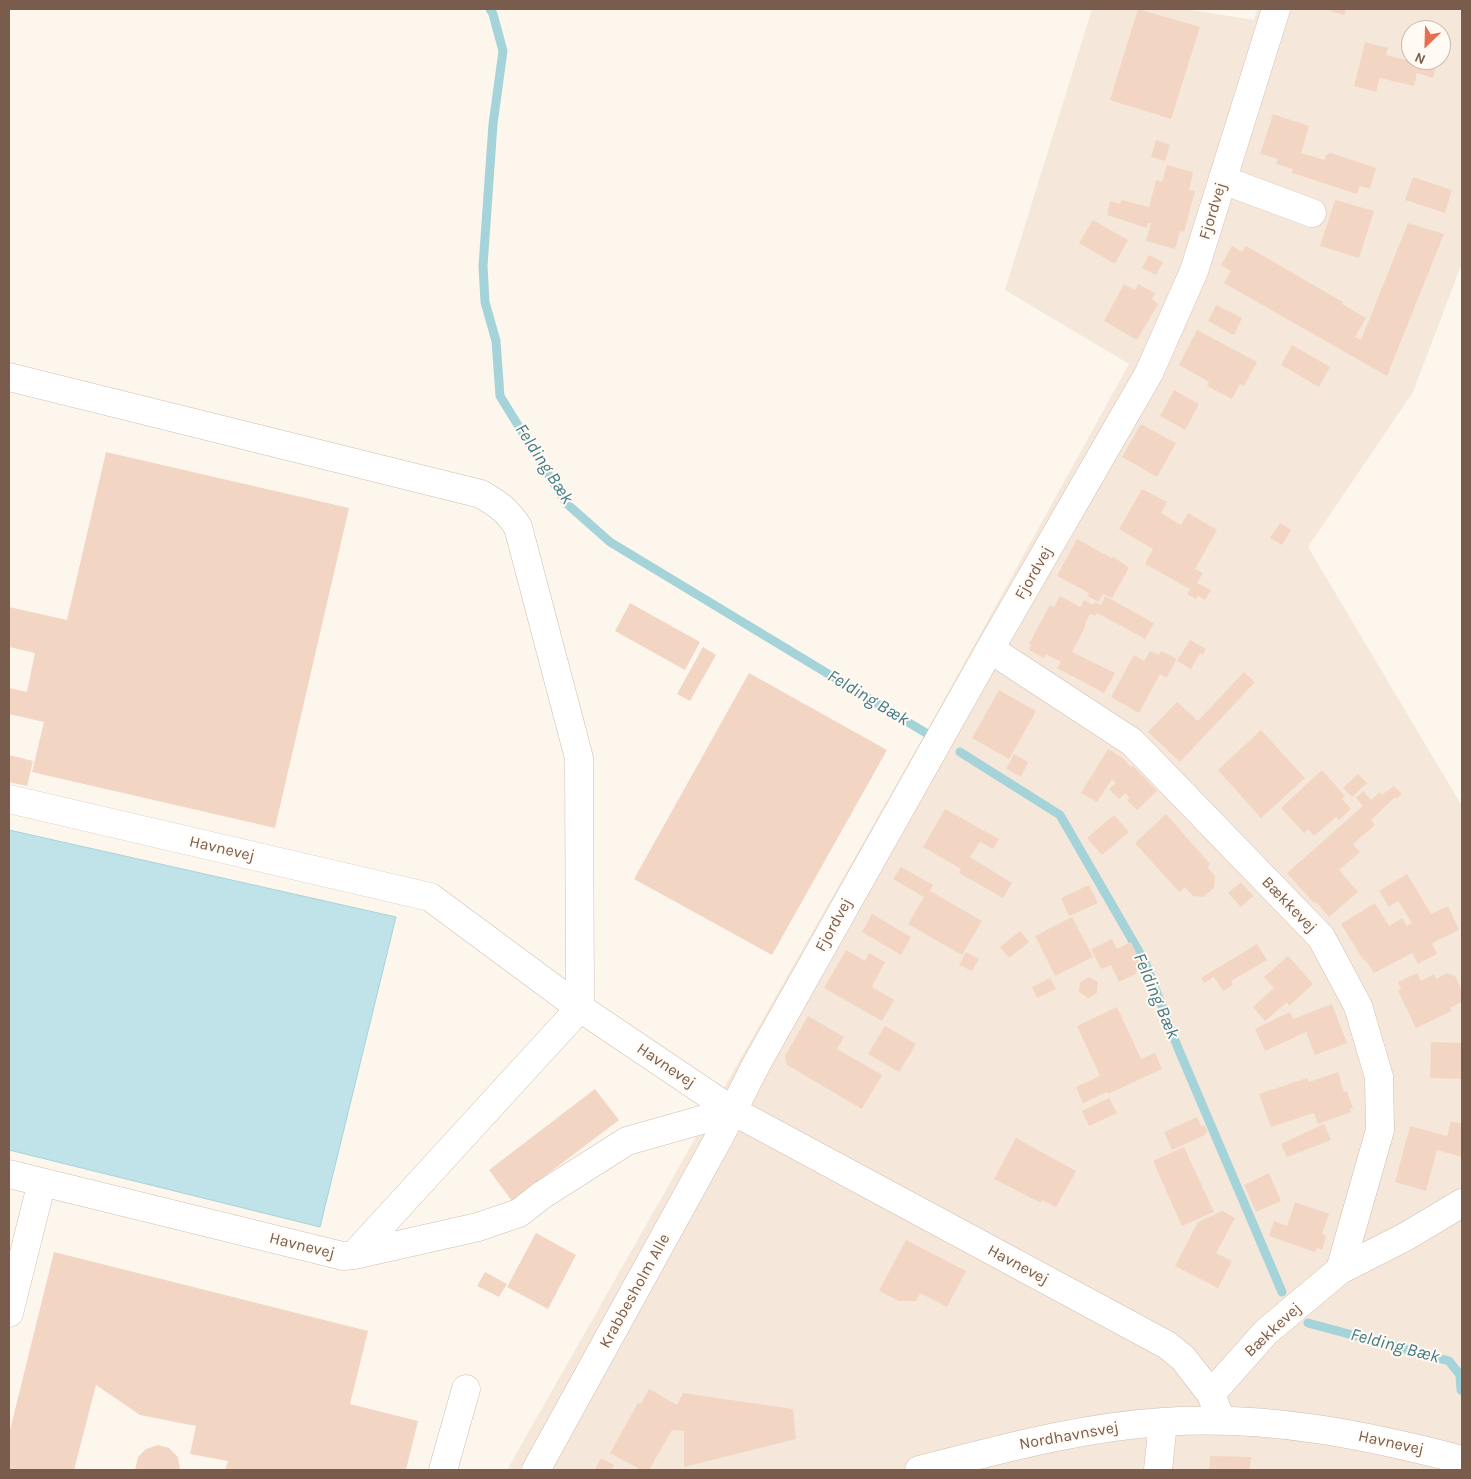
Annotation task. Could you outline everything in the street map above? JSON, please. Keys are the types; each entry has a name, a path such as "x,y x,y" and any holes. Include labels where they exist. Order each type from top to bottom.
{"street":[{"name":"Fjordvej","path":"733,1111 757,1063 1149,373 1194,271 1276,9"},
{"path":"1223,180 1312,213"},
{"path":"9,377 481,494 497,503 510,514 518,527 578,758 580,1008"},
{"name":"Bækkevej","path":"990,650 1132,742 1321,937 1358,1006 1379,1077 1380,1130 1340,1270"},
{"name":"Havnevej","path":"9,798 430,897 580,1008 733,1111 1167,1345 1183,1358 1210,1394 1221,1420 1286,1424 1344,1433 1405,1445 1462,1460"},
{"name":"Havnevej","path":"9,1174 343,1256 354,1256 580,1008"},
{"path":"354,1256 478,1228 519,1213 542,1195 627,1140 733,1111"},
{"name":"Krabbesholm Alle","path":"536,1470 733,1111"},
{"path":"9,1313 42,1182"},
{"name":"Bækkevej","path":"1210,1394 1266,1332 1340,1270 1405,1237 1462,1203"},
{"path":"443,1470 466,1389"},
{"name":"Nordhavnsvej","path":"919,1470 1058,1436 1111,1427 1163,1422 1221,1420"},
{"path":"1158,1470 1163,1422"}],"shaded area":[{"path":"1092,9 1185,9 1254,20 1257,9 1462,9 1462,263 1413,392 1308,547 1462,806 1462,1470 507,1470 931,723 1129,364 1005,290"}],"water":[{"path":"9,830 396,917 320,1227 9,1150"}],"building":[{"path":"1138,9 1200,27 1171,119 1110,100"},
{"path":"1324,9 1346,9 1344,15"},
{"path":"1365,42 1388,48 1386,55 1401,59 1401,70 1435,70 1433,78 1417,73 1414,86 1380,78 1376,92 1354,86"},
{"path":"1273,114 1309,126 1301,153 1324,160 1326,155 1331,153 1376,168 1370,189 1360,186 1357,194 1292,173 1293,169 1276,164 1278,159 1260,154"},
{"path":"1156,140 1170,145 1165,161 1151,157"},
{"path":"1167,165 1193,172 1189,190 1195,191 1184,232 1180,231 1175,249 1146,241 1151,223 1148,223 1147,228 1107,215 1110,201 1120,204 1122,200 1149,207 1156,180 1162,182"},
{"path":"1413,177 1452,190 1445,213 1405,200"},
{"path":"1335,200 1374,211 1359,258 1320,246"},
{"path":"1093,220 1128,240 1115,264 1079,243"},
{"path":"1408,223 1444,234 1387,376 1224,283 1231,271 1221,265 1232,246 1242,252 1246,246 1343,302 1342,304 1366,318 1355,337 1361,340"},
{"path":"1149,255 1163,262 1156,275 1142,268"},
{"path":"1124,284 1135,290 1138,284 1155,293 1152,299 1158,304 1137,340 1104,321"},
{"path":"1216,305 1242,318 1234,335 1208,321"},
{"path":"1197,330 1257,362 1244,386 1240,384 1232,399 1207,386 1209,382 1179,365"},
{"path":"1292,345 1330,367 1319,387 1281,365"},
{"path":"1174,390 1199,404 1185,430 1160,416"},
{"path":"1141,424 1176,443 1157,477 1122,457"},
{"path":"106,452 349,508 275,828 32,772 44,722 9,714 9,688 27,692 35,653 9,647 9,607 67,620"},
{"path":"1142,489 1167,502 1161,513 1181,525 1188,513 1217,530 1195,569 1203,573 1197,583 1211,590 1205,600 1198,596 1196,599 1187,594 1190,589 1145,564 1153,549 1119,529"},
{"path":"1280,523 1291,530 1282,545 1270,538"},
{"path":"1077,539 1111,558 1114,557 1129,568 1112,598 1103,594 1099,602 1087,596 1089,593 1057,576"},
{"path":"1060,596 1081,607 1084,600 1093,605 1095,602 1101,605 1105,596 1154,623 1145,639 1097,613 1095,616 1090,614 1072,652 1115,673 1104,693 1057,668 1061,662 1046,654 1044,658 1029,650 1031,645 1029,644 1050,605 1054,607"},
{"path":"630,603 700,642 685,670 615,631"},
{"path":"1190,640 1206,649 1203,655 1200,653 1191,669 1177,661"},
{"path":"703,647 716,655 690,701 677,694"},
{"path":"1150,651 1159,655 1161,651 1177,659 1166,678 1160,674 1139,713 1111,697 1134,655 1144,661"},
{"path":"1244,672 1255,682 1180,762 1148,732 1177,702 1198,721"},
{"path":"749,673 887,750 772,955 634,879"},
{"path":"999,690 1036,711 1009,759 972,738"},
{"path":"1261,730 1305,778 1261,818 1218,770"},
{"path":"1108,749 1124,759 1131,767 1133,766 1157,791 1137,810 1127,800 1130,798 1125,793 1119,799 1109,789 1116,783 1112,779 1097,802 1081,793"},
{"path":"1014,754 1028,762 1021,777 1006,769"},
{"path":"9,755 33,761 27,786 9,782"},
{"path":"1322,770 1345,796 1342,799 1351,809 1339,820 1336,817 1314,836 1308,829 1304,833 1281,808"},
{"path":"1358,774 1367,783 1352,797 1343,788"},
{"path":"1394,786 1402,794 1396,799 1395,797 1371,820 1375,825 1353,844 1360,852 1339,870 1358,892 1329,917 1287,873 1363,806 1356,798 1363,791 1371,800 1380,792 1382,795"},
{"path":"945,809 999,839 993,849 980,842 970,857 1012,883 1003,898 959,873 961,869 923,847"},
{"path":"1166,814 1210,864 1207,867 1215,876 1214,888 1203,897 1193,896 1185,887 1179,892 1135,843"},
{"path":"1114,815 1129,832 1102,855 1087,838"},
{"path":"901,867 933,885 930,891 982,921 962,955 908,924 924,897 893,879"},
{"path":"1407,874 1431,914 1448,906 1459,930 1432,943 1437,954 1418,964 1412,953 1374,973 1364,961 1341,924 1375,903 1389,926 1402,918 1407,926 1412,923 1398,901 1389,907 1379,891"},
{"path":"1241,882 1253,896 1241,907 1228,893"},
{"path":"1089,885 1098,903 1069,916 1061,898"},
{"path":"872,914 911,937 901,955 862,932"},
{"path":"1072,917 1093,957 1055,976 1035,936"},
{"path":"1020,931 1029,942 1009,958 1000,947"},
{"path":"1112,939 1117,949 1131,942 1143,967 1135,971 1136,974 1119,982 1111,965 1101,969 1091,949"},
{"path":"1257,944 1267,960 1231,981 1233,985 1223,991 1214,977 1204,983 1201,978"},
{"path":"846,950 865,961 869,953 885,962 872,987 894,1000 882,1021 824,988"},
{"path":"966,952 979,959 972,971 959,965"},
{"path":"1288,956 1313,984 1289,1006 1287,1002 1265,1021 1253,1007 1274,988 1264,977"},
{"path":"1417,973 1421,981 1434,974 1436,979 1447,973 1456,977 1462,991 1462,999 1461,1002 1450,1008 1452,1011 1416,1028 1398,991 1401,989 1398,982"},
{"path":"1089,977 1098,982 1097,993 1088,998 1079,992 1080,982"},
{"path":"1050,978 1056,989 1037,998 1032,987"},
{"path":"1332,1004 1347,1043 1315,1055 1306,1032 1265,1051 1255,1029 1290,1012 1293,1019"},
{"path":"1117,1007 1141,1059 1155,1053 1162,1069 1108,1094 1107,1092 1083,1103 1076,1087 1100,1076 1077,1026"},
{"path":"808,1016 844,1037 837,1049 882,1075 862,1109 787,1065 785,1056"},
{"path":"885,1026 916,1044 899,1072 868,1054"},
{"path":"1431,1042 1462,1043 1462,1079 1430,1078"},
{"path":"1338,1072 1344,1092 1347,1091 1353,1108 1350,1109 1351,1112 1318,1124 1314,1113 1271,1127 1259,1094 1307,1078 1309,1082"},
{"path":"595,1089 619,1120 512,1201 489,1170"},
{"path":"1109,1098 1117,1113 1089,1126 1082,1111"},
{"path":"1197,1117 1201,1126 1204,1125 1208,1132 1172,1150 1164,1132"},
{"path":"1451,1121 1462,1124 1462,1157 1437,1150 1426,1191 1395,1182 1410,1126 1447,1136"},
{"path":"1324,1124 1331,1140 1287,1157 1281,1144"},
{"path":"1016,1138 1076,1171 1056,1207 1042,1200 1041,1203 994,1179"},
{"path":"1184,1147 1214,1212 1182,1226 1153,1161"},
{"path":"1269,1173 1281,1201 1256,1212 1244,1185"},
{"path":"1295,1202 1329,1214 1322,1234 1326,1236 1322,1250 1317,1248 1315,1252 1269,1236 1274,1221 1287,1226"},
{"path":"1222,1211 1235,1218 1216,1253 1232,1261 1218,1288 1175,1266 1198,1222"},
{"path":"536,1233 576,1255 548,1309 507,1287"},
{"path":"906,1240 966,1271 947,1307 920,1293 916,1301 899,1301 879,1291"},
{"path":"54,1252 368,1331 350,1404 418,1421 406,1470 225,1470 228,1461 190,1454 196,1426 140,1415 96,1385 74,1470 9,1470 9,1434"},
{"path":"485,1272 507,1284 499,1297 477,1286"},
{"path":"649,1389 677,1405 683,1393 793,1409 796,1439 684,1467 684,1431 672,1430 649,1470 641,1470 610,1453 638,1403 641,1404"},
{"path":"158,1445 169,1448 178,1457 180,1470 135,1470 138,1457 146,1449"},
{"path":"1210,1456 1251,1457 1250,1470 1209,1470"},
{"path":"601,1458 614,1465 611,1470 595,1470"}],"waterway":[{"name":"Felding Bæk","path":"490,9 503,51 493,124 483,266 485,302 496,341 500,396 566,503 610,542 926,733"},
{"name":"Felding Bæk","path":"960,752 1060,815 1145,962 1178,1048 1282,1292"},
{"name":"Felding Bæk","path":"1308,1323 1449,1361 1460,1375 1461,1390"}]}
